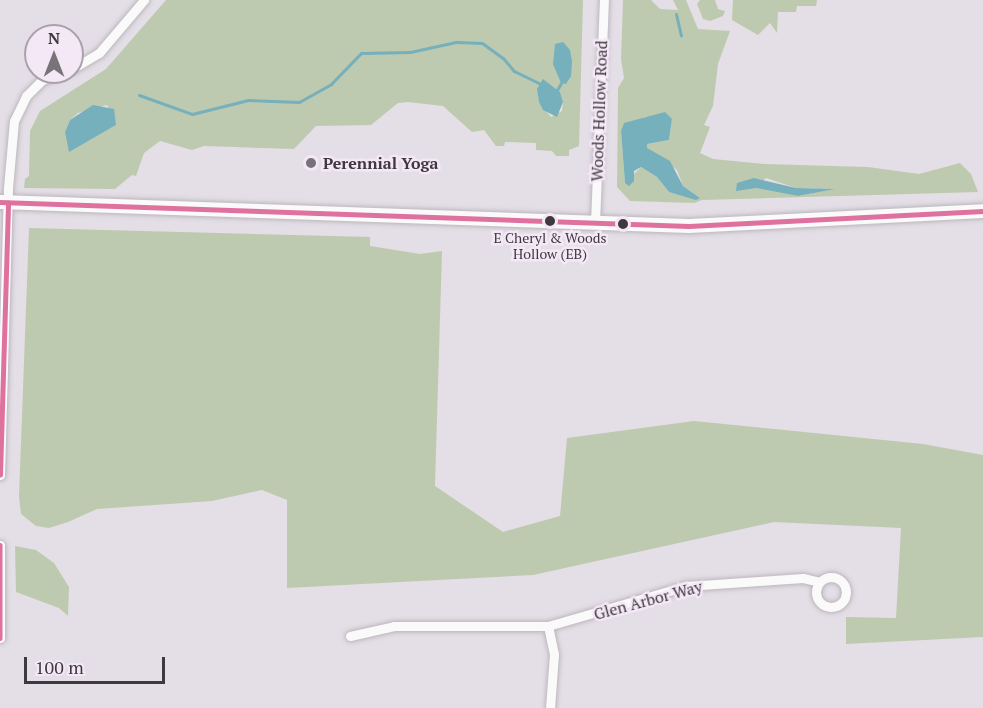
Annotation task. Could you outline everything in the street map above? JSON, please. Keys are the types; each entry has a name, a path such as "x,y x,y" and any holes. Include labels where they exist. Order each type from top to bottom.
{"street":[{"path":"84,62 99,53 144,0"},
{"name":"Woods Hollow Road","path":"595,223 603,0"},
{"path":"0,475 4,202 14,120 26,96 38,84"},
{"path":"4,202 595,223 722,225 983,211"},
{"path":"0,545 0,638"},
{"name":"Glen Arbor Way","path":"350,636 394,626 548,626 686,586 802,578 820,582"},
{"path":"548,626 554,654 550,708"}],"green space":[{"path":"166,0 583,0 579,146 569,150 569,156 556,156 552,151 536,150 536,143 505,142 504,146 496,146 484,130 472,132 443,106 408,102 398,103 371,125 316,126 294,149 204,146 192,150 160,141 144,153 136,176 132,175 115,189 24,188 25,179 29,176 30,131 40,111 106,69","holes":["544,80 560,92 563,102 562,111 551,117 539,102","107,105 116,125 73,149 65,132 70,120 78,113"]},
{"path":"623,0 651,0 660,9 678,10 673,0 686,0 698,29 730,31 718,64 713,106 704,125 710,127 700,153 713,159 765,164 868,167 919,174 960,163 971,174 978,192 702,200 694,203 630,201 617,187 618,88 624,78 621,59","holes":["645,117 672,119 669,140 647,144 647,148 677,170 683,186 700,198 669,192 657,177 641,167 625,183 621,131","766,178 796,188 834,189 798,196 756,188"]},
{"path":"700,0 715,0 718,9 725,11 723,16 710,21 703,19 697,4"},
{"path":"733,0 817,0 816,6 797,6 796,12 778,12 777,33 770,23 758,35 732,20"},
{"path":"29,228 370,237 370,246 420,254 442,251 435,486 503,532 560,516 567,438 694,421 923,444 983,455 983,637 846,644 846,617 896,618 901,528 774,522 533,575 287,588 287,500 262,490 212,501 97,509 49,528 36,526 21,514 19,496"},
{"path":"15,546 36,550 54,563 69,587 68,616 59,608 16,592"}],"water":[{"path":"563,42 570,50 572,61 571,76 566,84 561,83 553,64 555,44"},
{"path":"543,79 560,92 563,102 557,117 543,110 539,102 537,89"},
{"path":"93,105 114,109 116,125 69,152 65,132 70,120"},
{"path":"665,112 672,119 669,140 647,144 647,148 670,161 683,186 700,198 696,200 669,192 657,177 641,167 634,171 634,181 629,186 625,183 621,131 624,123"},
{"path":"754,178 796,188 835,189 798,196 756,188 736,191 737,183"}],"waterway":[{"path":"676,14 681,35"},
{"path":"139,95 192,114 248,100 299,102 331,84 361,53 410,52 456,42 482,43 503,58 514,71 539,83"},
{"path":"557,90 561,83"}],"transit line":[{"path":"0,202 689,226 983,211"},
{"path":"0,475 8,203"},
{"path":"0,545 0,638"}],"place":[{"name":"Perennial Yoga","path":"311,163"},
{"name":"E Cheryl & Woods Hollow (EB)","path":"550,221"}]}
